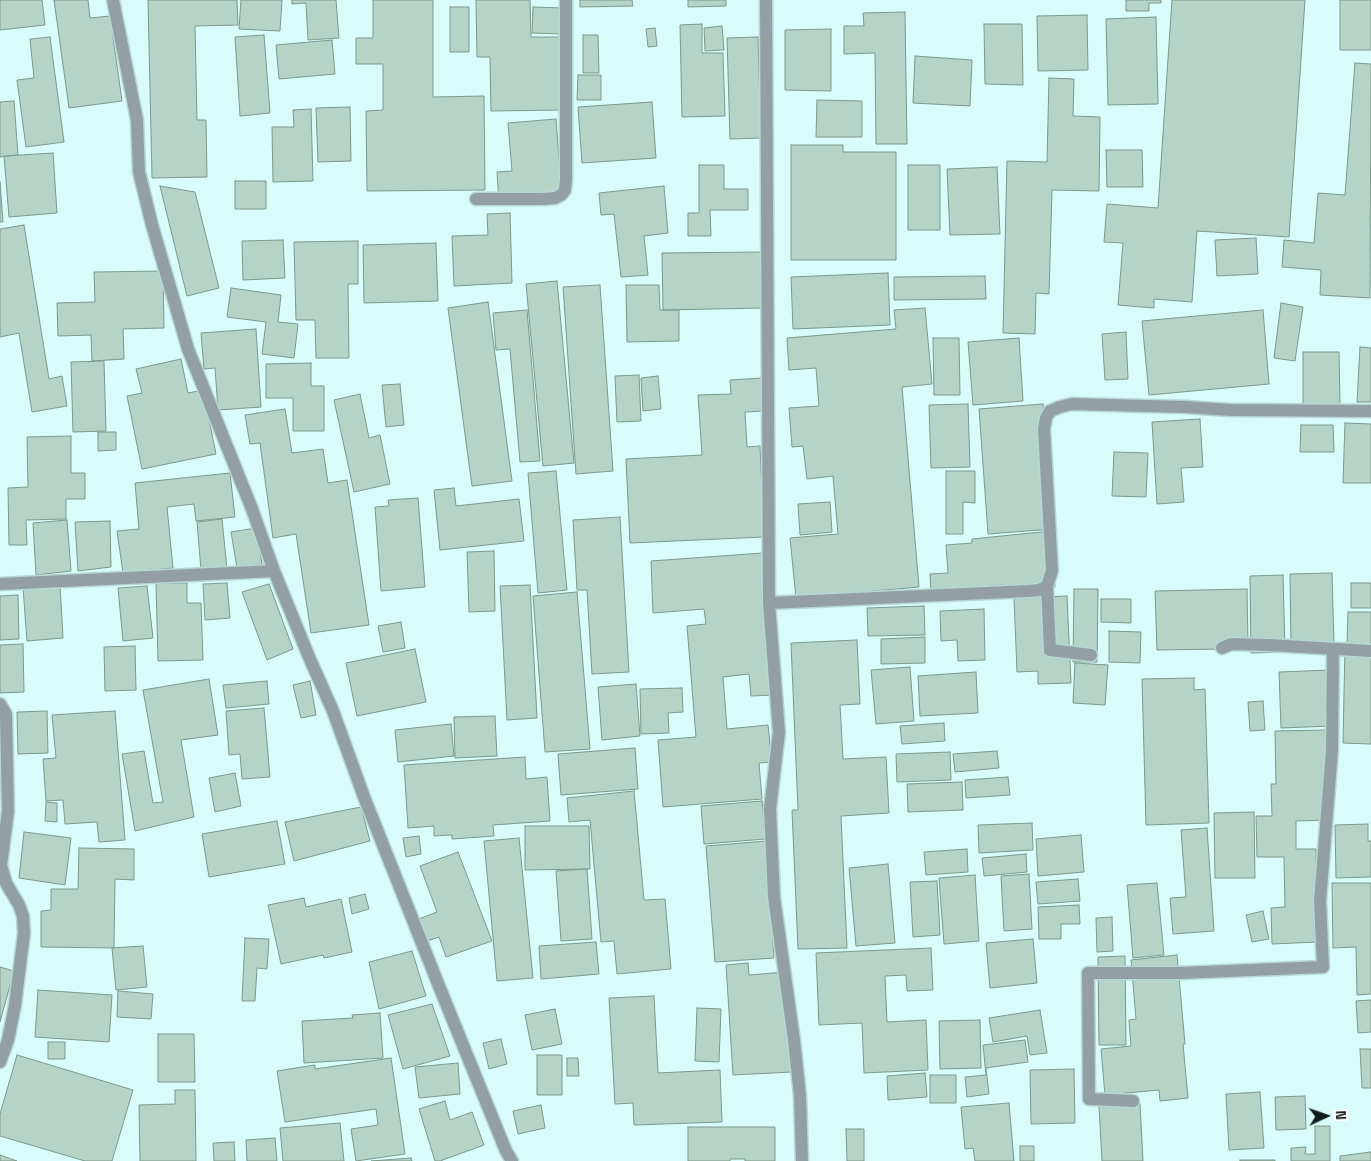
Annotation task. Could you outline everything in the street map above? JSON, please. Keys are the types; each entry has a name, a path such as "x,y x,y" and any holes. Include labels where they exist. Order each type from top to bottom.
{"street":[{"path":"113,0 137,120 139,172 152,225 188,349 252,509 274,571 333,711 364,797 506,1151 512,1161"},
{"path":"476,199 555,198 565,190 566,0"},
{"path":"766,0 769,603 779,732 770,809 774,897 800,1096 802,1161"},
{"path":"1091,655 1050,650 1047,586 1052,571 1044,430 1046,418 1050,411 1060,406 1072,404 1231,410 1371,412"},
{"path":"0,584 274,571"},
{"path":"769,603 1029,591 1039,590 1047,586"},
{"path":"1222,648 1231,644 1371,651"},
{"path":"1133,1100 1089,1099 1088,974 1180,973 1323,967 1320,901 1332,750 1333,649"},
{"path":"0,704 6,714 8,811 0,865 6,884 19,905 23,916 24,933 16,1005 8,1040 0,1062"}],"building":[{"path":"0,0 42,0 45,25 0,30"},
{"path":"54,0 88,0 90,18 110,16 122,101 69,108"},
{"path":"148,0 237,0 238,25 195,26 197,120 206,120 207,177 152,178"},
{"path":"241,0 282,0 280,31 239,29"},
{"path":"292,0 336,0 339,38 308,40 306,3 292,4"},
{"path":"373,0 433,0 433,97 484,96 485,190 367,191 366,111 383,110 383,64 356,64 356,38 373,38"},
{"path":"476,0 530,0 531,37 561,37 562,110 491,111 490,57 477,57"},
{"path":"580,0 632,0 633,6 580,7"},
{"path":"688,0 726,0 726,6 688,7"},
{"path":"1126,0 1161,0 1161,3 1149,3 1149,11 1126,11"},
{"path":"1172,0 1305,0 1289,237 1197,231 1192,302 1154,299 1154,308 1118,305 1123,243 1104,242 1107,204 1158,208"},
{"path":"1340,0 1371,0 1371,50 1340,50"},
{"path":"450,7 469,7 469,52 450,52"},
{"path":"533,7 563,8 562,34 532,33"},
{"path":"905,12 907,144 876,144 875,53 844,54 844,26 864,26 863,13"},
{"path":"1087,15 1088,70 1038,71 1037,16"},
{"path":"1156,17 1158,104 1108,105 1106,19"},
{"path":"702,24 702,53 723,53 725,116 682,117 680,25"},
{"path":"984,24 1022,24 1023,85 985,84"},
{"path":"722,26 724,50 705,51 704,28"},
{"path":"655,28 657,46 648,47 646,29"},
{"path":"831,29 831,91 785,90 785,30"},
{"path":"264,35 270,113 240,116 235,37"},
{"path":"583,35 598,35 599,73 583,73"},
{"path":"50,37 64,142 26,147 17,80 34,78 30,39"},
{"path":"758,37 761,138 730,139 727,38"},
{"path":"332,40 335,74 279,79 276,45"},
{"path":"915,56 972,60 970,106 913,103"},
{"path":"1355,63 1371,64 1370,298 1320,295 1321,270 1282,267 1284,240 1314,243 1318,193 1345,195"},
{"path":"578,75 601,75 601,100 577,100"},
{"path":"1049,78 1074,79 1073,116 1100,117 1099,191 1052,190 1049,294 1036,293 1035,334 1003,333 1007,161 1047,162"},
{"path":"817,100 862,101 862,137 816,137"},
{"path":"14,101 18,155 0,157 0,102"},
{"path":"652,102 656,158 582,163 578,107"},
{"path":"350,107 351,161 318,162 316,108"},
{"path":"311,109 313,181 273,182 272,127 294,127 293,110"},
{"path":"556,119 562,199 499,203 497,172 512,171 508,123"},
{"path":"791,145 843,145 843,152 896,152 896,260 791,260"},
{"path":"1106,150 1142,150 1143,187 1107,187"},
{"path":"53,153 57,213 9,217 4,156"},
{"path":"699,165 724,165 724,189 748,189 748,210 710,210 711,236 688,236 688,213 699,213"},
{"path":"908,165 940,165 940,230 908,230"},
{"path":"997,167 1000,234 950,235 947,169"},
{"path":"235,181 266,181 266,209 235,209"},
{"path":"0,182 3,222 0,222"},
{"path":"160,186 195,192 219,288 187,296"},
{"path":"664,186 668,233 644,236 648,275 621,277 614,214 601,215 599,193"},
{"path":"510,213 512,283 454,286 452,236 488,235 487,214"},
{"path":"24,225 49,379 62,376 67,406 32,412 19,333 0,337 0,229"},
{"path":"1256,238 1258,274 1217,276 1215,240"},
{"path":"283,240 285,278 243,280 242,241"},
{"path":"358,241 358,284 348,284 349,358 316,358 315,320 296,320 294,242"},
{"path":"436,243 438,301 364,303 363,245"},
{"path":"761,252 762,308 663,310 662,253"},
{"path":"163,271 164,328 123,329 124,359 92,361 91,335 58,336 57,303 95,302 94,272"},
{"path":"888,273 890,325 793,329 791,277"},
{"path":"985,276 986,299 894,300 894,277"},
{"path":"557,281 574,463 543,466 526,284"},
{"path":"600,285 613,471 576,474 563,287"},
{"path":"626,285 659,285 660,310 679,310 679,341 627,342"},
{"path":"231,288 281,295 278,322 298,324 294,358 262,354 266,322 227,317"},
{"path":"488,302 512,481 472,486 448,308"},
{"path":"1281,303 1303,307 1295,361 1274,358"},
{"path":"925,308 932,384 902,387 919,587 796,598 790,538 838,534 833,476 807,479 803,446 792,447 789,408 819,406 816,368 789,370 787,338 896,329 894,310"},
{"path":"527,310 540,461 520,462 510,349 496,350 493,313"},
{"path":"1263,310 1269,384 1149,395 1142,321"},
{"path":"256,329 261,407 218,410 215,368 204,369 201,333"},
{"path":"1126,332 1128,379 1105,380 1102,334"},
{"path":"933,338 959,338 960,395 934,395"},
{"path":"1019,338 1023,401 973,405 968,342"},
{"path":"1360,347 1371,348 1371,402 1357,402"},
{"path":"1303,352 1339,352 1340,404 1303,404"},
{"path":"181,359 188,393 203,390 216,454 142,469 127,396 142,393 136,369"},
{"path":"104,361 106,431 73,432 71,362"},
{"path":"311,363 311,386 324,386 324,431 293,431 293,398 266,398 266,364"},
{"path":"639,375 641,421 617,422 615,376"},
{"path":"658,376 661,409 643,411 641,378"},
{"path":"763,378 764,411 745,412 747,447 760,446 764,537 630,543 626,459 702,455 698,395 731,394 730,380"},
{"path":"400,384 404,425 386,427 382,385"},
{"path":"360,394 369,438 380,435 390,484 354,492 334,400"},
{"path":"968,404 970,467 931,468 929,405"},
{"path":"1043,404 1052,529 988,534 979,409"},
{"path":"285,409 292,453 323,449 328,483 347,480 369,625 311,633 296,534 273,538 260,443 250,444 245,415"},
{"path":"1200,419 1203,467 1181,468 1184,502 1157,504 1152,422"},
{"path":"1345,423 1371,424 1371,483 1343,483"},
{"path":"1301,425 1333,425 1334,452 1300,452"},
{"path":"98,432 116,432 116,450 98,451"},
{"path":"71,436 71,473 85,473 85,499 66,499 66,519 26,520 27,545 9,545 8,488 28,487 27,437"},
{"path":"1114,452 1148,453 1146,497 1112,496"},
{"path":"556,471 567,590 538,593 528,473"},
{"path":"946,471 975,471 975,503 963,502 963,534 946,534"},
{"path":"230,473 235,517 196,521 194,504 167,507 173,568 123,573 117,531 139,529 135,483"},
{"path":"454,488 456,506 519,499 524,541 440,550 434,490"},
{"path":"418,498 425,587 381,591 375,507 389,506 388,500"},
{"path":"830,502 832,532 800,535 798,504"},
{"path":"620,517 629,672 592,674 587,590 577,590 573,520"},
{"path":"222,519 227,569 201,570 197,522"},
{"path":"67,520 71,571 36,575 33,523"},
{"path":"110,521 111,567 78,571 75,522"},
{"path":"256,528 262,564 237,568 231,532"},
{"path":"1051,531 1055,587 1005,592 1004,585 931,591 930,574 948,573 946,545 972,543 972,539"},
{"path":"494,551 495,611 469,612 467,552"},
{"path":"763,553 774,695 751,696 749,674 723,677 727,729 768,725 772,762 759,763 762,799 663,807 658,740 696,737 687,626 706,624 704,609 653,613 651,561"},
{"path":"1332,573 1334,645 1291,646 1290,574"},
{"path":"1283,575 1285,652 1251,653 1250,576"},
{"path":"156,583 187,583 187,603 201,603 203,660 158,661"},
{"path":"227,583 230,618 205,620 203,584"},
{"path":"1351,583 1371,583 1371,608 1351,608"},
{"path":"269,584 293,649 267,660 242,592"},
{"path":"60,585 63,638 27,641 23,588"},
{"path":"530,585 537,718 507,720 500,586"},
{"path":"147,586 153,638 123,641 118,588"},
{"path":"1074,589 1098,589 1097,662 1073,662"},
{"path":"1247,589 1248,644 1222,649 1157,650 1155,591"},
{"path":"577,592 590,749 545,752 533,596"},
{"path":"18,595 19,639 0,640 0,596"},
{"path":"1067,596 1071,683 1038,684 1038,671 1017,672 1014,598"},
{"path":"1101,599 1131,599 1131,623 1101,622"},
{"path":"924,606 925,635 868,636 867,608"},
{"path":"984,609 985,660 958,661 957,640 941,641 940,611"},
{"path":"1348,612 1371,612 1371,744 1343,743 1345,645 1347,645"},
{"path":"401,622 405,648 383,652 378,626"},
{"path":"1109,631 1141,632 1140,663 1109,662"},
{"path":"925,637 925,663 881,664 881,639"},
{"path":"857,640 860,704 840,705 843,759 886,757 889,813 841,816 847,948 798,949 792,810 798,810 791,643"},
{"path":"23,644 24,692 0,693 0,645"},
{"path":"135,646 136,690 105,691 104,647"},
{"path":"415,649 426,702 357,716 346,663"},
{"path":"1075,663 1108,665 1105,705 1073,703"},
{"path":"910,667 914,721 876,724 871,670"},
{"path":"1330,670 1332,726 1281,728 1279,672"},
{"path":"976,672 978,713 920,716 918,676"},
{"path":"1194,678 1194,690 1205,689 1209,823 1146,825 1142,679"},
{"path":"209,679 218,735 181,740 194,817 135,831 122,754 144,751 153,803 163,802 143,690"},
{"path":"267,681 269,704 226,708 223,685"},
{"path":"310,681 316,715 301,718 293,685"},
{"path":"636,684 640,736 602,740 598,687"},
{"path":"682,688 683,712 668,713 669,733 641,734 640,689"},
{"path":"1263,701 1265,730 1250,731 1248,702"},
{"path":"264,708 270,777 242,779 240,754 229,755 226,711"},
{"path":"47,711 48,753 18,754 17,712"},
{"path":"115,711 125,840 99,842 97,822 65,824 63,800 46,801 43,759 56,758 52,715"},
{"path":"495,716 497,756 455,758 454,717"},
{"path":"944,723 945,741 902,744 900,726"},
{"path":"451,724 454,756 398,762 395,730"},
{"path":"1326,730 1328,820 1296,821 1296,849 1316,849 1318,942 1272,944 1271,908 1285,907 1284,857 1257,857 1256,816 1272,816 1271,784 1276,784 1275,731"},
{"path":"635,748 638,789 561,795 558,754"},
{"path":"997,751 999,768 955,772 953,754"},
{"path":"950,752 951,780 897,782 896,754"},
{"path":"525,757 526,779 547,777 550,821 493,825 494,836 452,839 452,835 434,836 434,826 408,828 404,765"},
{"path":"235,773 241,806 215,812 209,778"},
{"path":"1008,777 1010,795 966,798 965,780"},
{"path":"962,782 963,810 908,812 907,784"},
{"path":"634,791 644,900 665,899 671,969 617,974 614,941 601,942 590,820 569,822 567,798"},
{"path":"762,801 765,839 704,844 701,806"},
{"path":"46,802 57,803 57,822 45,821"},
{"path":"361,807 370,841 294,861 285,822"},
{"path":"1254,812 1255,878 1215,878 1214,813"},
{"path":"277,821 285,864 209,877 202,834"},
{"path":"1032,823 1033,850 979,853 978,825"},
{"path":"1368,824 1368,841 1371,841 1371,877 1336,878 1335,825"},
{"path":"525,826 589,826 590,869 525,870"},
{"path":"1207,828 1214,931 1173,934 1170,898 1186,897 1181,830"},
{"path":"24,832 71,838 65,885 19,878"},
{"path":"1081,835 1084,872 1038,876 1036,839"},
{"path":"419,836 421,854 406,857 403,838"},
{"path":"519,838 533,978 497,981 484,841"},
{"path":"766,841 774,958 715,962 706,846"},
{"path":"79,848 134,849 134,880 115,879 114,948 41,947 41,911 51,910 51,889 78,889"},
{"path":"967,849 968,872 926,875 924,852"},
{"path":"458,852 492,941 446,957 439,937 427,941 419,919 437,912 420,866"},
{"path":"1026,854 1027,872 984,876 982,858"},
{"path":"888,864 895,943 856,946 849,868"},
{"path":"587,869 592,939 561,941 556,871"},
{"path":"1029,874 1032,929 1004,931 1001,876"},
{"path":"975,875 979,941 944,944 939,878"},
{"path":"1078,879 1080,901 1038,904 1036,882"},
{"path":"937,881 940,935 913,937 910,882"},
{"path":"1157,883 1164,955 1133,958 1127,885"},
{"path":"1332,883 1371,883 1371,994 1357,995 1356,947 1333,948"},
{"path":"365,894 369,909 352,914 349,898"},
{"path":"304,898 306,907 341,899 352,952 324,958 323,955 281,964 268,905"},
{"path":"1079,905 1080,924 1061,924 1061,939 1039,939 1038,907"},
{"path":"1263,911 1269,939 1252,942 1246,915"},
{"path":"1112,917 1113,951 1097,952 1096,918"},
{"path":"245,938 269,939 267,969 257,968 255,1001 242,1001"},
{"path":"1033,939 1037,983 990,988 986,943"},
{"path":"596,942 599,974 541,979 539,946"},
{"path":"143,946 147,987 116,990 112,948"},
{"path":"931,948 933,990 907,991 906,975 885,976 887,1022 926,1020 928,1070 864,1073 862,1023 819,1025 816,953"},
{"path":"412,951 426,996 379,1009 369,962"},
{"path":"1177,955 1188,1098 1160,1101 1159,1090 1105,1095 1101,1049 1131,1046 1129,1020 1136,1019 1131,960"},
{"path":"1125,956 1126,1045 1099,1045 1098,957"},
{"path":"748,963 749,975 785,972 792,1072 733,1075 726,965"},
{"path":"0,967 14,971 0,1022"},
{"path":"38,990 112,995 109,1042 35,1037"},
{"path":"118,991 153,994 151,1019 117,1017"},
{"path":"654,996 658,1073 720,1070 722,1122 634,1125 633,1103 615,1104 609,998"},
{"path":"1371,1000 1371,1032 1358,1033 1356,1001"},
{"path":"432,1004 450,1056 403,1069 388,1015"},
{"path":"697,1008 721,1009 719,1062 695,1061"},
{"path":"555,1009 562,1044 532,1050 525,1015"},
{"path":"1040,1010 1047,1053 1030,1055 1027,1036 993,1042 989,1018"},
{"path":"380,1013 383,1058 304,1063 302,1021 353,1018 352,1015"},
{"path":"980,1020 981,1068 940,1069 939,1021"},
{"path":"158,1034 194,1034 195,1082 158,1082"},
{"path":"501,1039 507,1064 489,1069 483,1043"},
{"path":"1025,1040 1028,1062 986,1068 989,1094 967,1097 965,1077 986,1075 983,1045"},
{"path":"48,1042 65,1042 65,1059 48,1059"},
{"path":"1360,1049 1371,1049 1371,1088 1362,1088"},
{"path":"17,1055 133,1090 112,1161 85,1161 0,1136 0,1114"},
{"path":"537,1055 562,1055 562,1095 537,1095"},
{"path":"391,1058 405,1154 356,1161 351,1129 378,1125 376,1109 285,1122 277,1071 315,1065 315,1069"},
{"path":"567,1058 578,1058 579,1076 567,1076"},
{"path":"458,1063 460,1094 419,1098 415,1067"},
{"path":"1074,1069 1075,1123 1031,1124 1030,1070"},
{"path":"925,1073 927,1097 888,1100 887,1076"},
{"path":"930,1075 956,1075 956,1103 930,1103"},
{"path":"175,1090 195,1090 196,1161 140,1161 139,1105 175,1104"},
{"path":"1260,1092 1264,1148 1229,1150 1226,1094"},
{"path":"1305,1096 1306,1129 1276,1130 1275,1097"},
{"path":"445,1101 450,1120 472,1112 484,1145 440,1161 435,1161 419,1109"},
{"path":"1009,1103 1014,1161 975,1161 973,1148 965,1149 961,1107"},
{"path":"1140,1104 1143,1161 1102,1161 1099,1106"},
{"path":"541,1105 545,1128 518,1134 513,1111"},
{"path":"340,1123 344,1161 283,1161 280,1128"},
{"path":"1315,1126 1330,1126 1330,1161 1291,1161 1291,1148 1306,1147 1305,1154 1315,1154"},
{"path":"688,1127 775,1127 775,1161 730,1159 730,1161 688,1161"},
{"path":"846,1129 864,1129 864,1161 847,1161"},
{"path":"275,1138 277,1161 247,1161 246,1140"},
{"path":"234,1142 235,1161 214,1161 213,1143"},
{"path":"1020,1146 1034,1146 1034,1161 1020,1161"},
{"path":"1371,1152 1371,1161 1340,1161 1340,1156"},
{"path":"0,1155 17,1161 0,1161"},
{"path":"411,1158 412,1161 371,1161"},
{"path":"1275,1160 1275,1161 1240,1161"}]}
